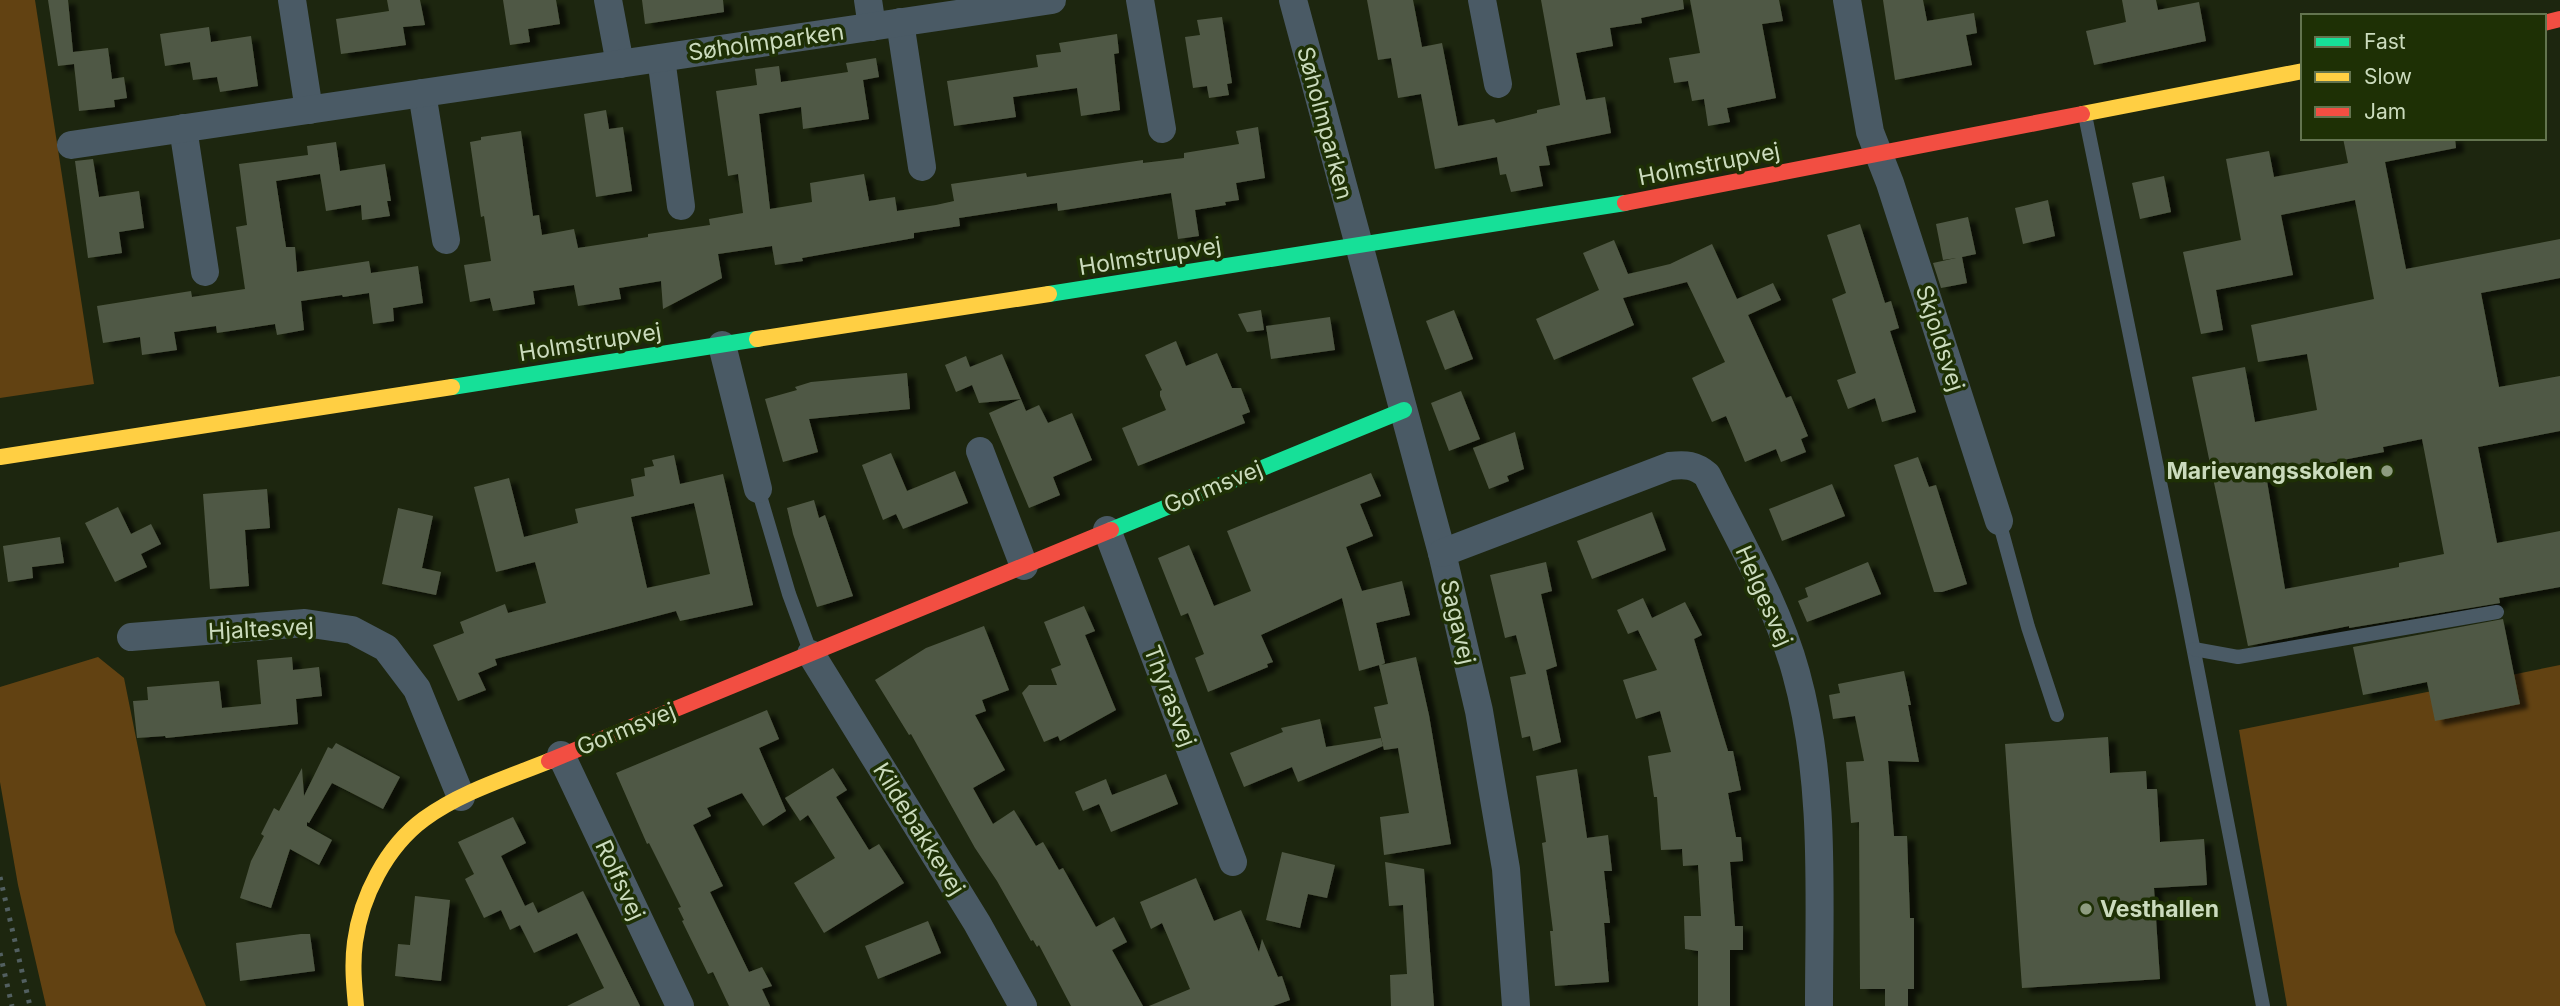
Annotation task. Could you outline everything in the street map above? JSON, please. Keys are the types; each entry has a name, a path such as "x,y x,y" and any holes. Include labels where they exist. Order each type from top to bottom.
{"street":[{"path":"292,0 309,110"},
{"path":"608,0 620,64"},
{"name":"Søholmparken","path":"71,145 661,58 870,13 900,22 1052,0"},
{"path":"1140,0 1162,129"},
{"name":"Søholmparken","path":"1293,0 1357,247"},
{"path":"1482,0 1498,84"},
{"name":"Skjoldsvej","path":"1847,0 1870,132 1880,155 1999,521"},
{"path":"900,22 922,167"},
{"name":"Søholmparken","path":"661,58 681,206"},
{"name":"Holmstrupvej","path":"0,457 1601,208 2301,71"},
{"path":"422,93 446,240"},
{"path":"183,128 205,272"},
{"name":"Sagavej","path":"1357,247 1404,410 1479,711 1506,869 1516,1006"},
{"path":"722,345 758,489"},
{"name":"Gormsvej","path":"356,1006 353,961 359,922 371,888 391,853 419,823 461,797 1404,410"},
{"path":"980,451 1024,566"},
{"name":"Helgesvej","path":"1441,553 1670,466 1697,466 1707,475 1779,623 1797,674 1811,751 1818,824 1819,1006"},
{"name":"Thyrasvej","path":"1107,530 1233,862"},
{"name":"Hjaltesvej","path":"131,637 305,623 352,630 386,648 417,689 461,797"},
{"name":"Kildebakkevej","path":"811,654 977,923 1023,1006"},
{"name":"Rolfsvej","path":"561,755 680,1006"}],"lane":[{"path":"2085,114 2194,649 2263,1006"},
{"path":"758,489 789,594 811,654"},
{"path":"1999,521 2028,627 2057,715"},
{"path":"2194,649 2238,657 2497,612"}],"shaded area":[{"path":"0,0 35,0 94,384 0,398"},
{"path":"98,657 124,678 175,932 206,1006 46,1006 18,885 0,782 0,687"},
{"path":"2560,665 2560,1006 2287,1006 2239,730"}],"building":[{"path":"48,0 68,0 73,52 108,48 112,79 124,77 127,98 114,100 115,107 79,111 74,64 58,66"},
{"path":"387,0 420,0 425,25 403,27 406,45 341,54 336,19 389,11"},
{"path":"503,0 556,0 560,24 528,29 530,42 510,45"},
{"path":"642,0 723,0 724,12 645,24"},
{"path":"1367,0 1413,0 1422,47 1442,43 1458,126 1494,119 1496,123 1560,105 1541,0 1683,0 1684,9 1641,18 1642,23 1610,28 1613,46 1576,53 1586,100 1605,97 1611,133 1546,146 1550,165 1539,166 1543,186 1511,192 1506,174 1500,175 1497,157 1435,169 1421,94 1398,98 1391,58 1378,60"},
{"path":"1690,0 1779,0 1783,21 1762,24 1776,98 1727,108 1730,122 1708,126 1704,99 1692,101 1688,81 1674,83 1669,58 1700,53"},
{"path":"1883,0 1923,0 1927,21 1974,13 1977,33 1966,35 1972,65 1895,80"},
{"path":"2122,0 2156,0 2158,10 2199,2 2206,41 2094,65 2086,31 2126,22"},
{"path":"1222,17 1232,83 1227,84 1229,95 1209,98 1207,86 1193,88 1185,37 1200,35 1197,20"},
{"path":"209,27 211,42 251,36 258,86 220,92 217,77 193,80 190,62 165,66 160,34"},
{"path":"1117,34 1119,53 1114,54 1120,110 1081,116 1077,88 1013,97 1016,117 954,126 947,81 1038,67 1036,55 1061,52 1059,43"},
{"path":"876,58 879,77 863,80 869,119 803,129 801,107 759,114 770,209 812,202 810,183 864,174 869,201 895,197 897,211 936,205 954,201 951,184 1026,173 1027,177 1143,160 1143,163 1184,158 1184,153 1239,144 1236,131 1258,127 1265,178 1236,183 1239,200 1195,210 1199,236 1178,239 1171,193 1058,211 1057,203 959,218 960,226 914,233 914,238 802,258 803,261 775,265 772,246 718,254 722,278 663,309 661,281 619,288 621,299 578,306 574,285 533,291 535,304 493,311 490,298 470,302 464,265 491,261 484,216 481,217 470,142 481,140 481,137 521,131 533,216 539,215 542,235 574,229 578,248 710,225 709,219 743,213 738,174 728,176 716,91 757,85 755,69 779,66 781,82 848,72 846,63"},
{"path":"606,110 609,129 623,127 632,191 596,197 584,114"},
{"path":"2343,140 2455,140 2456,148 2385,162 2406,269 2560,239 2560,278 2481,293 2499,387 2560,376 2560,431 2478,447 2497,543 2560,531 2560,587 2499,598 2500,603 2349,626 2248,646 2192,377 2245,367 2255,422 2317,410 2307,354 2258,362 2251,325 2374,299 2355,200 2281,215 2293,275 2216,290 2223,330 2201,334 2183,252 2241,240 2226,159 2269,151 2274,177 2348,163","holes":["2422,439 2444,554 2399,563 2399,567 2285,589 2266,475 2384,452 2383,447"]},
{"path":"336,142 340,171 385,164 391,201 387,201 390,216 362,220 361,205 326,211 320,174 276,181 286,247 295,247 297,272 369,261 371,273 418,266 423,303 393,308 394,321 373,324 369,293 342,295 301,301 304,330 277,335 275,324 217,333 216,326 174,332 177,350 142,355 140,337 103,343 97,306 191,291 192,297 245,289 236,227 247,225 239,164 308,155 307,146"},
{"path":"93,159 99,197 139,191 144,228 119,232 122,253 88,258 75,161"},
{"path":"2164,176 2171,212 2140,219 2132,183"},
{"path":"2048,200 2055,236 2023,244 2015,208"},
{"path":"1968,217 1976,254 1962,257 1967,283 1941,288 1933,263 1956,258 1943,260 1936,224"},
{"path":"1860,224 1885,303 1891,301 1899,328 1890,331 1916,412 1882,422 1875,398 1848,409 1837,380 1856,373 1832,299 1846,293 1827,235"},
{"path":"1614,240 1628,274 1670,264 1712,244 1737,299 1773,283 1781,300 1748,315 1786,398 1791,396 1808,436 1801,439 1806,452 1781,462 1776,449 1745,462 1726,416 1712,422 1692,378 1725,362 1687,282 1623,298 1634,325 1554,360 1536,319 1599,290 1583,253"},
{"path":"1261,310 1264,330 1247,332 1238,314"},
{"path":"1454,310 1473,359 1445,370 1426,321"},
{"path":"1330,317 1335,350 1271,359 1266,326"},
{"path":"1176,341 1186,366 1217,353 1232,388 1241,388 1250,412 1242,415 1245,423 1138,466 1122,428 1166,410 1160,396 1162,390 1145,355"},
{"path":"1002,354 1021,399 979,403 972,385 956,392 945,365 966,356 970,367"},
{"path":"907,373 910,409 809,419 818,452 783,462 765,399 797,390 795,387 811,382"},
{"path":"1461,391 1480,439 1449,451 1431,403"},
{"path":"1021,399 1026,411 1039,405 1048,423 1072,413 1092,460 1053,477 1060,495 1029,508 989,413"},
{"path":"1515,432 1524,469 1507,476 1509,481 1489,489 1473,448"},
{"path":"891,453 907,491 955,471 968,503 903,529 896,514 883,520 862,465"},
{"path":"674,455 680,484 723,474 753,605 680,621 676,611 495,659 497,665 478,673 486,690 458,701 433,645 464,633 460,622 505,604 508,613 546,603 535,562 496,572 474,487 509,478 524,537 578,523 575,509 634,496 631,479 645,476 644,468 654,466 652,460","holes":["694,503 710,574 647,588 631,517"]},
{"path":"1918,457 1929,487 1936,485 1967,584 1942,592 1934,592 1894,465"},
{"path":"1371,473 1381,496 1360,504 1373,536 1346,547 1362,591 1402,581 1410,615 1376,623 1385,663 1381,665 1416,657 1429,715 1451,844 1384,855 1380,817 1409,813 1398,748 1384,750 1374,707 1388,704 1379,665 1359,671 1342,598 1261,635 1273,662 1267,664 1268,667 1208,692 1195,658 1204,654 1188,613 1181,616 1158,558 1189,545 1214,606 1251,591 1227,531"},
{"path":"1832,484 1845,516 1782,541 1769,509"},
{"path":"267,489 270,528 245,530 249,586 210,589 203,494"},
{"path":"814,500 819,518 825,515 853,596 817,607 787,508"},
{"path":"118,507 131,534 151,524 161,544 141,554 147,567 115,582 85,523"},
{"path":"398,508 433,516 422,568 441,572 436,595 382,584"},
{"path":"1652,512 1666,550 1592,579 1577,541"},
{"path":"60,537 64,563 32,567 33,578 8,582 3,546"},
{"path":"1546,562 1552,591 1541,594 1557,666 1546,670 1561,742 1533,751 1530,736 1522,738 1510,677 1526,674 1516,635 1505,638 1490,575"},
{"path":"1868,562 1881,594 1807,622 1798,601 1808,597 1805,588"},
{"path":"1643,598 1652,618 1685,602 1702,635 1694,639 1728,751 1733,751 1741,790 1728,793 1736,837 1741,837 1743,861 1730,862 1735,926 1743,926 1743,950 1730,950 1730,1006 1698,1006 1698,951 1685,949 1684,916 1701,916 1698,865 1683,866 1682,849 1661,850 1657,797 1654,797 1648,756 1671,752 1660,711 1636,719 1623,680 1657,670 1638,630 1628,634 1617,610"},
{"path":"1084,606 1095,631 1085,635 1116,710 1060,741 1058,736 1044,742 1022,693 1029,685 1057,685 1051,669 1061,665 1044,622"},
{"path":"2503,619 2520,704 2435,721 2427,682 2363,695 2353,647"},
{"path":"984,626 1009,690 982,700 986,711 975,715 1005,770 973,788 993,824 1014,810 1036,846 1043,842 1059,870 1063,868 1096,927 1114,917 1127,942 1112,950 1143,1006 1071,1006 1039,945 1037,947 1033,940 1031,941 911,734 909,735 875,680 926,648"},
{"path":"292,657 293,670 319,667 322,696 296,699 298,724 166,738 137,738 133,701 148,700 147,687 219,681 222,708 261,704 257,660"},
{"path":"1904,671 1919,762 1888,761 1894,836 1907,836 1910,918 1914,918 1914,989 1908,989 1908,1006 1885,1006 1885,989 1860,989 1859,822 1851,823 1846,762 1864,761 1855,716 1833,719 1829,695 1840,693 1838,684"},
{"path":"767,710 779,739 759,748 786,811 763,826 742,793 707,808 711,816 693,825 723,886 710,892 749,972 762,967 772,986 762,989 770,1006 729,1006 713,972 708,974 682,921 684,920 678,908 681,907 649,843 647,844 616,773"},
{"path":"1320,719 1326,747 1381,738 1383,746 1298,782 1292,767 1244,787 1230,753 1283,732 1281,728"},
{"name":"Vesthallen","path":"2108,737 2110,773 2146,771 2147,789 2157,789 2160,842 2204,839 2207,885 2154,888 2160,979 2022,988 2005,744"},
{"path":"336,743 400,777 383,809 332,783 309,823 307,822 307,826 332,840 319,865 290,849 271,908 240,898 251,861 264,836 261,834 274,808 279,811 302,768 304,796 328,747 332,749"},
{"path":"833,768 847,790 836,797 869,850 879,844 904,883 824,933 794,883 835,858 808,815 800,821 785,798"},
{"path":"1577,769 1587,838 1608,835 1612,871 1604,871 1610,923 1604,923 1609,982 1555,986 1550,931 1553,931 1542,843 1546,842 1536,776"},
{"path":"1166,774 1178,804 1111,832 1099,804 1083,811 1075,792 1106,779 1112,795"},
{"path":"513,817 526,843 501,856 525,906 533,902 538,913 583,891 640,1006 567,1006 604,988 577,933 534,953 520,925 510,930 501,910 484,918 465,879 474,874 458,842"},
{"path":"1282,852 1335,865 1327,898 1308,894 1300,928 1266,920"},
{"path":"1385,862 1424,869 1434,1006 1391,1006 1390,975 1407,974 1403,905 1389,906"},
{"path":"1196,878 1214,921 1241,910 1259,952 1262,939 1278,977 1282,976 1290,1000 1273,1006 1149,1006 1190,989 1162,923 1151,929 1140,902"},
{"path":"415,896 450,900 441,981 395,976 398,944 410,945"},
{"path":"928,921 941,953 878,979 865,946"},
{"path":"310,934 315,971 240,981 236,943"}],"railway":[{"path":"0,877 30,1006"},
{"path":"0,953 12,1006"}],"traffic: fast":[{"path":"1049,294 1625,203"},
{"path":"452,387 757,339"},
{"path":"1111,530 1404,410"}],"traffic: slow":[{"path":"2082,114 2301,71"},
{"path":"757,339 1049,294"},
{"path":"0,457 452,387"},
{"path":"356,1006 354,958 358,925 369,891 398,844 410,830 438,809 485,786 549,761"}],"traffic: jam":[{"path":"2546,22 2560,19"},
{"path":"1625,203 2082,114"},
{"path":"549,761 1111,530"}],"place":[{"name":"Marievangsskolen","path":"2387,471"},
{"name":"Vesthallen","path":"2086,909"}]}
